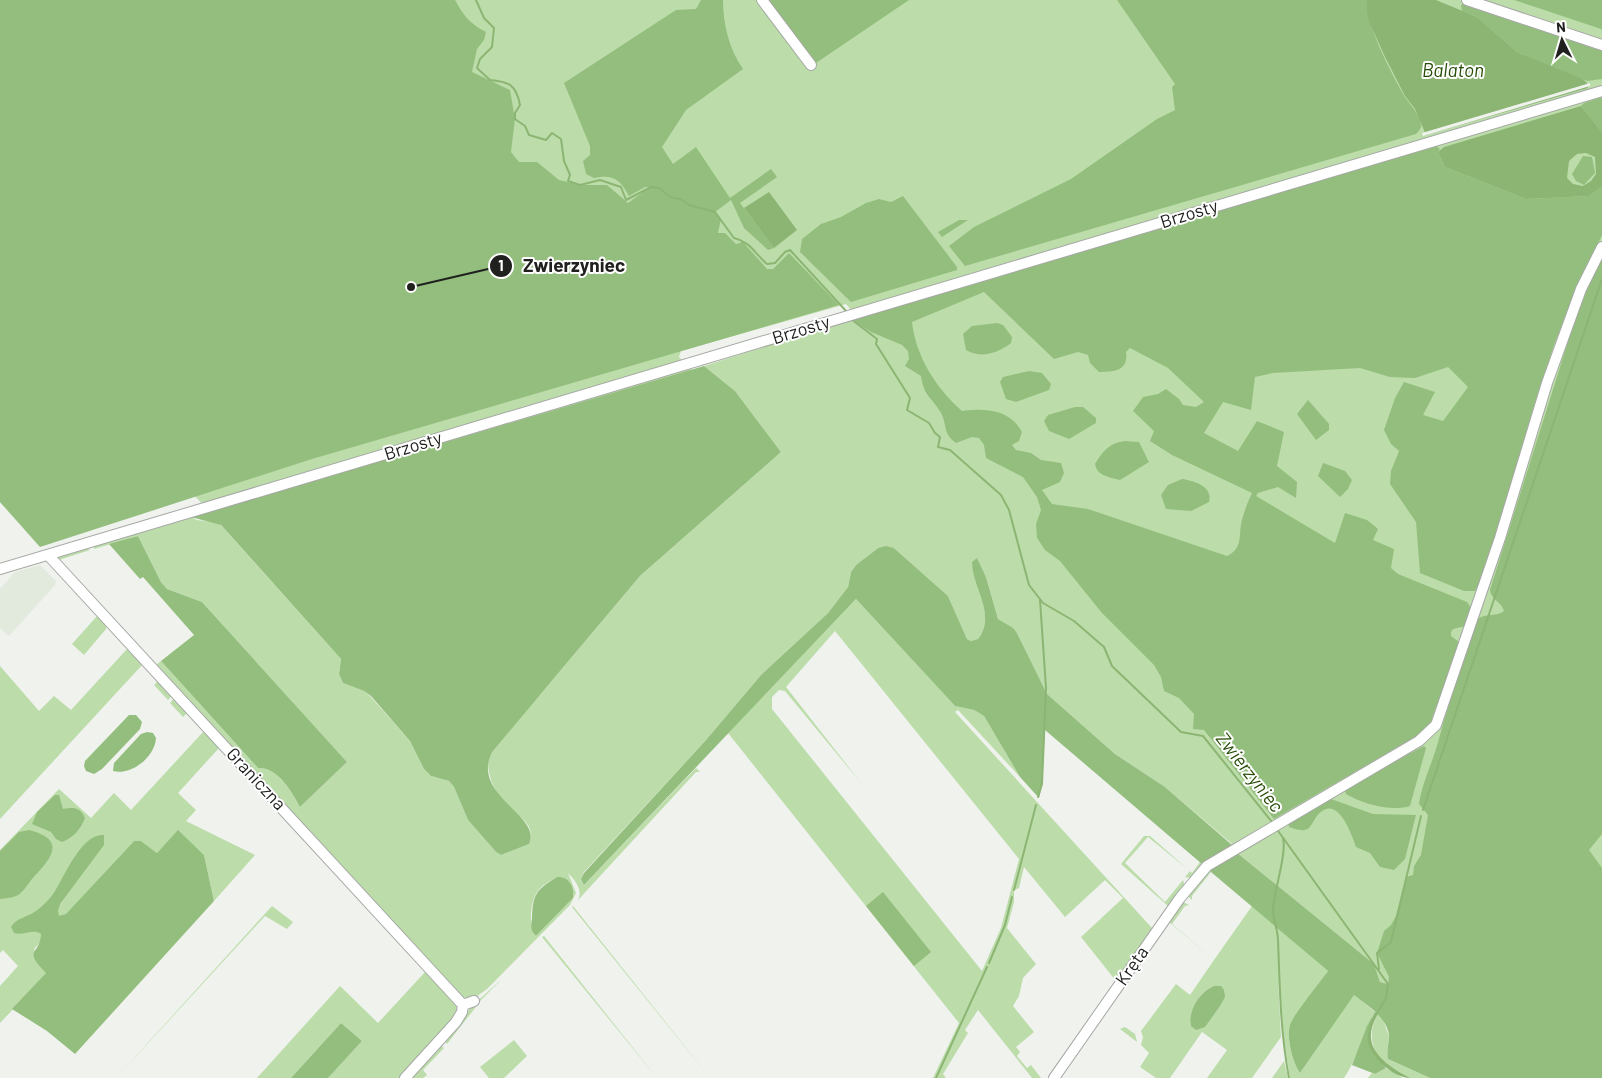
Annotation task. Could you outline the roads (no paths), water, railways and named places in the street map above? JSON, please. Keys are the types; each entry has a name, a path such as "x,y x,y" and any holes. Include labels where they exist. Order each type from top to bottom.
{"street":[{"path":"762,0 811,65"},
{"path":"1467,0 1602,45"},
{"name":"Brzosty","path":"0,569 1602,91"},
{"name":"Kręta","path":"1054,1078 1181,896 1200,872 1215,859 1419,741 1436,725 1485,583 1565,332 1586,279 1602,248"},
{"name":"Graniczna","path":"48,555 463,1005"},
{"path":"405,1078 456,1022 462,1012 463,1005 474,1001"}],"water":[{"name":"Balaton","path":"1366,0 1436,0 1477,17 1517,52 1583,79 1587,83 1588,88 1426,135 1415,109 1405,96 1385,57 1368,19"},
{"name":"Balaton","path":"1581,106 1602,132 1602,187 1589,196 1526,199 1445,167 1438,152 1444,147","holes":["1586,153 1595,157 1596,174 1591,181 1583,186 1573,184 1567,178 1569,161 1577,154"]},
{"path":"769,192 797,230 774,248 744,208"},
{"path":"1375,1012 1378,1014 1373,1025 1372,1045 1391,1067 1410,1078 1397,1075 1384,1066 1370,1049 1368,1036 1370,1023"}],"waterway":[{"name":"Zwierzyniec","path":"476,0 484,18 494,28 492,47 480,59 477,68 490,80 507,83 514,88 520,105 515,113 515,119 525,126 529,135 546,140 552,133 561,139 564,161 570,175 568,181 580,185 600,180 621,187 626,200 651,187 659,188 670,197 680,199 689,205 715,212 734,238 748,245 767,264 775,263 785,252 790,250 847,312"},
{"path":"1423,810 1602,279"},
{"name":"Zwierzyniec","path":"851,319 877,339 876,344 910,398 907,410 929,423 940,437 938,447 950,450 1001,495 1009,510 1029,585 1043,603 1074,621 1104,647 1112,666 1181,732 1203,736 1272,822"},
{"path":"1038,797 1042,784 1046,688 1040,600"},
{"path":"1014,890 1036,805"},
{"path":"1379,969 1377,953 1391,942 1421,816"},
{"name":"Zwierzyniec","path":"1276,828 1388,984 1386,998 1376,1015"},
{"path":"1283,838 1282,863 1273,910 1278,936 1282,1026 1289,1078"},
{"path":"989,963 1005,925 1012,897"},
{"path":"936,1078 987,967"}],"place":[{"name":"Zwierzyniec","path":"411,287"}]}
